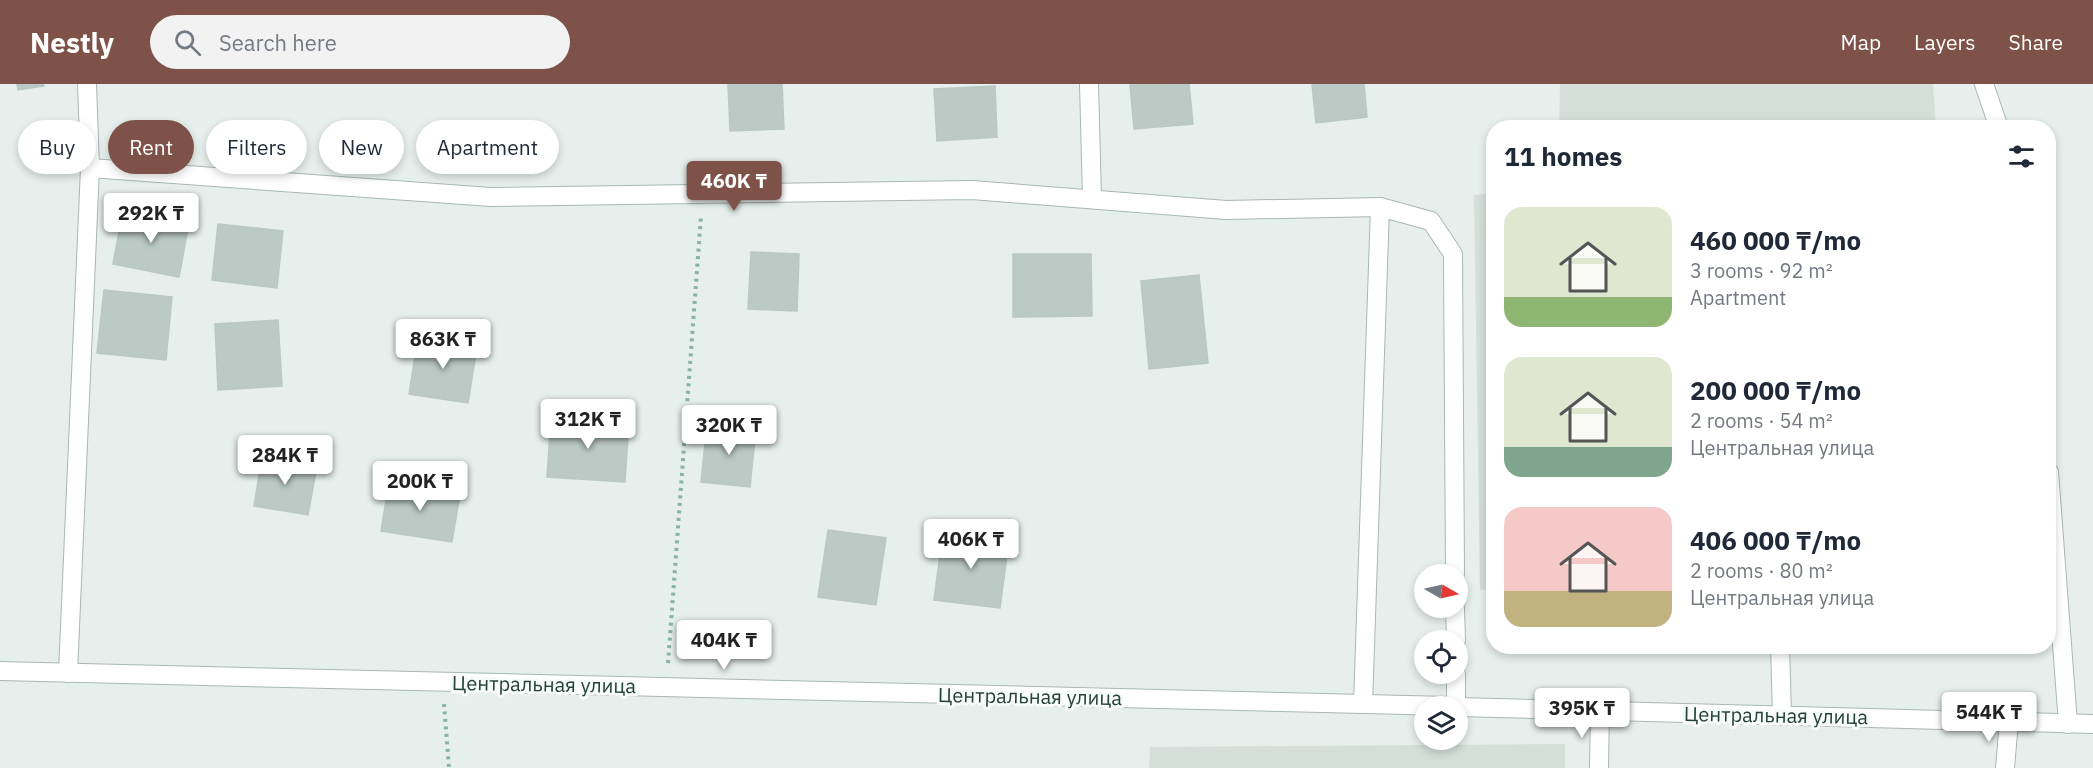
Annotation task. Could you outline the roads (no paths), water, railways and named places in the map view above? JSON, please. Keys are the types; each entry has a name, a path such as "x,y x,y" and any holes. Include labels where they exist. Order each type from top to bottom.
{"street":[{"path":"87,84 88,120"},
{"path":"1089,84 1092,197"},
{"path":"1984,84 1996,120"},
{"path":"96,168 491,197 972,190 1092,197 1226,210 1380,207 1431,221 1453,254 1455,564"},
{"path":"68,673 90,174"},
{"path":"1363,704 1380,207"},
{"path":"2056,565 2068,724"},
{"path":"1780,654 1782,715"},
{"name":"Центральная улица","path":"0,671 1414,705"},
{"name":"Центральная улица","path":"1468,707 2093,724"},
{"path":"1599,768 1600,711"},
{"path":"2005,768 2009,721"}]}
